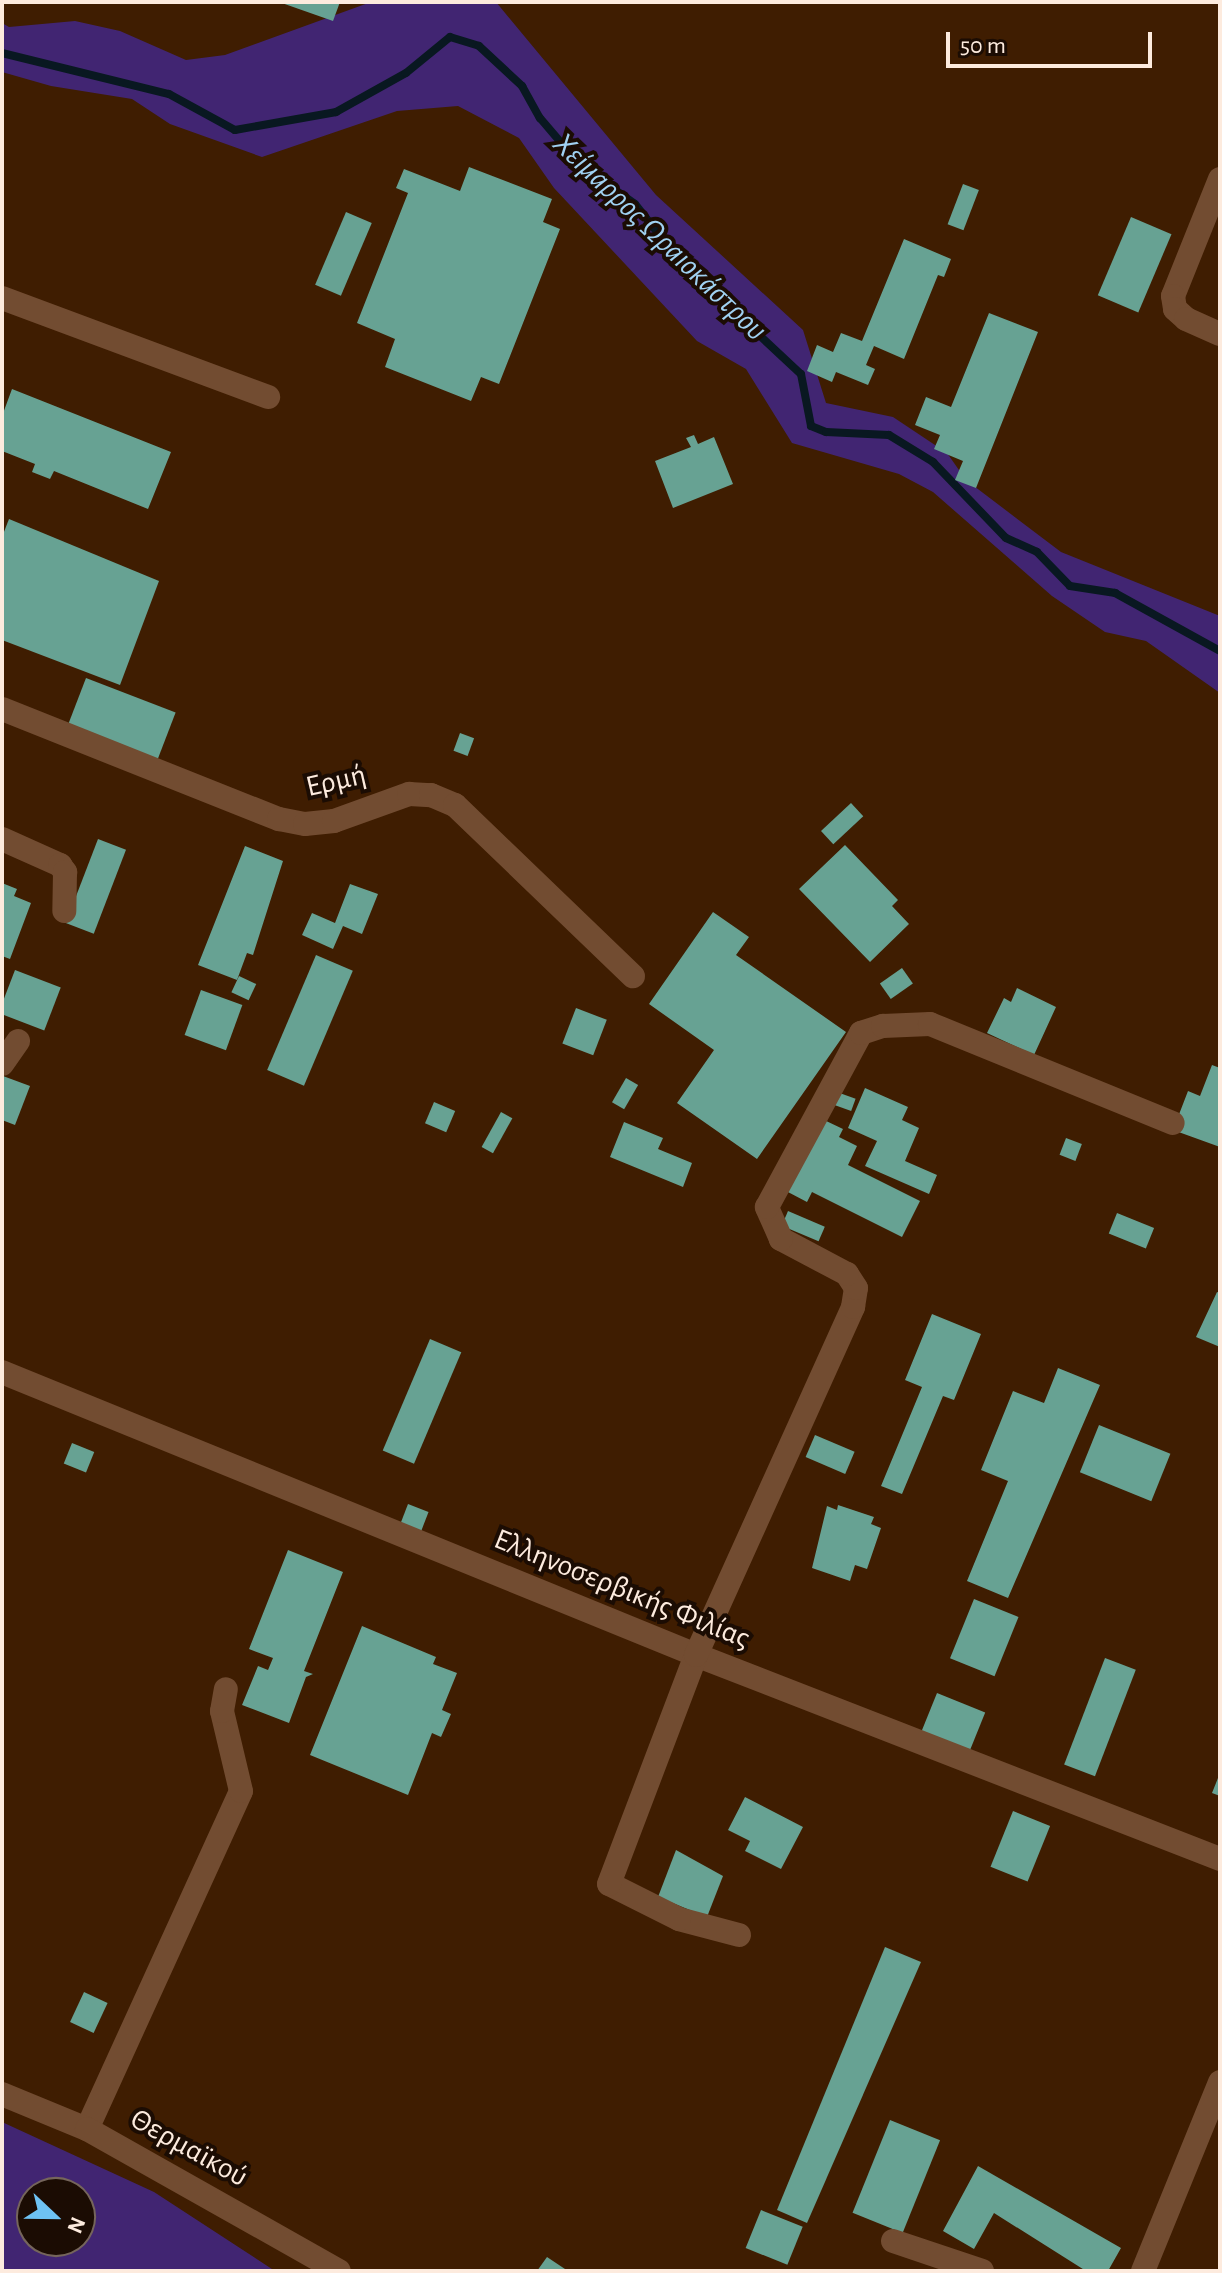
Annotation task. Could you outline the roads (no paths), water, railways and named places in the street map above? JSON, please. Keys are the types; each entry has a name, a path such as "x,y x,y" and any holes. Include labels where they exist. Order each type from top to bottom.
{"street":[{"path":"1220,179 1173,296 1175,309 1186,319 1220,334"},
{"path":"2,298 268,397"},
{"name":"Ερμή","path":"2,709 279,819 305,824 334,821 409,794 431,795 455,805 633,976"},
{"path":"2,839 60,865 65,872 64,911"},
{"path":"739,1935 679,1919 609,1884 696,1655 853,1307 856,1288 847,1274 781,1239 767,1207 861,1033 930,1024 1173,1123"},
{"path":"2,1064 18,1041"},
{"name":"Ελληνοσερβικής Φιλίας","path":"2,1372 696,1655 1220,1859"},
{"path":"87,2129 241,1791 222,1711 226,1689"},
{"path":"1143,2271 1220,2082"},
{"name":"Θερμαϊκού","path":"2,2094 87,2129 339,2271"},
{"path":"893,2241 982,2271"}],"waterway":[{"name":"Χείμαρρος Ωραιοκάστρου","path":"2,53 169,94 235,130 336,112 406,73 450,37 479,46 522,86 540,118 580,165 635,204 679,260 801,374 811,426 826,432 889,435 933,462 1006,538 1037,552 1070,586 1115,593 1220,651"}]}
